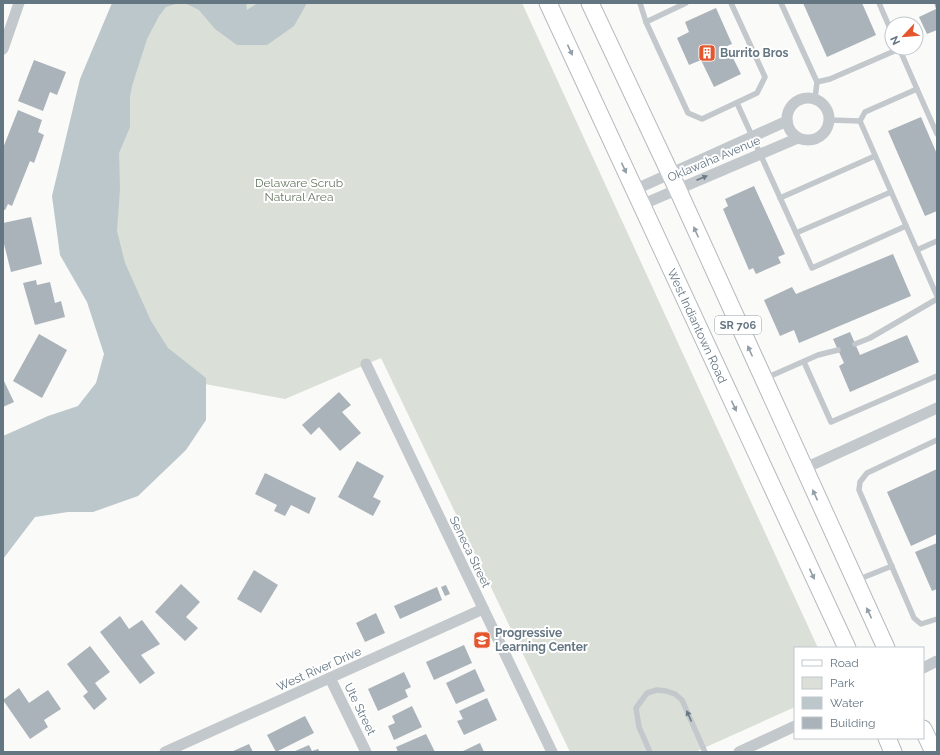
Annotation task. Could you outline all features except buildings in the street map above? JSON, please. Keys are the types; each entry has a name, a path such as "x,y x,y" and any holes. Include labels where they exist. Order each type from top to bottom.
{"main road":[{"name":"West Indiantown Road","path":"548,3 846,647"},
{"name":"SR 706","path":"590,3 674,181 803,469 886,647"},
{"path":"924,730 934,752"},
{"path":"887,739 893,752"}],"street":[{"path":"3,48 19,3"},
{"path":"798,138 792,133 787,121 790,107 795,102 801,99 815,99 826,107 830,120"},
{"name":"Oklawaha Avenue","path":"634,190 674,181 760,154 798,138 812,141 819,138 829,127 830,120"},
{"name":"Oklawaha Avenue","path":"641,205 674,181 752,137 787,121"},
{"name":"Seneca Street","path":"366,364 552,752"},
{"path":"803,469 937,408"},
{"name":"West River Drive","path":"170,751 483,609"},
{"path":"924,668 937,662"},
{"name":"Ute Street","path":"330,678 366,752"},
{"path":"739,752 794,726"}],"lane":[{"path":"640,3 646,22 688,113 702,119 758,93 765,77 731,3"},
{"path":"646,22 686,3"},
{"path":"781,3 817,82 815,99"},
{"path":"879,3 885,16"},
{"path":"817,82 830,79 884,55"},
{"path":"902,56 937,134"},
{"path":"860,121 865,112 917,90"},
{"path":"737,103 812,268 906,226"},
{"path":"830,120 860,121"},
{"path":"855,344 870,338 937,298 860,121"},
{"path":"780,198 876,156"},
{"path":"796,233 891,192"},
{"path":"917,250 937,241"},
{"path":"763,379 838,350"},
{"path":"804,362 831,422 937,376"},
{"path":"937,440 867,473 860,482 859,490 862,500 918,623 925,624 937,619"},
{"path":"854,581 892,566"},
{"path":"650,752 639,727 636,708 647,693 657,690 666,691 682,700 705,752"}],"green space":[{"name":"Delaware Scrub Natural Area","path":"142,3 522,3 818,647 794,647 794,707 695,752 570,752 381,358 285,399 189,381 143,323 106,241 116,133"}],"water":[{"path":"112,3 179,3 166,7 159,16 147,39 132,86 130,96 130,127 119,153 120,188 117,231 125,263 151,321 168,348 206,378 206,420 186,450 138,496 93,512 68,512 35,517 3,559 3,436 48,416 78,406 96,383 104,354 87,302 60,255 52,196 80,79"},
{"path":"185,3 246,3 247,10 258,3 307,3 294,26 267,45 237,45 215,29 199,10"}],"place":[{"name":"Burrito Bros","path":"707,53"},
{"name":"Progressive Learning Center","path":"482,640"}]}
